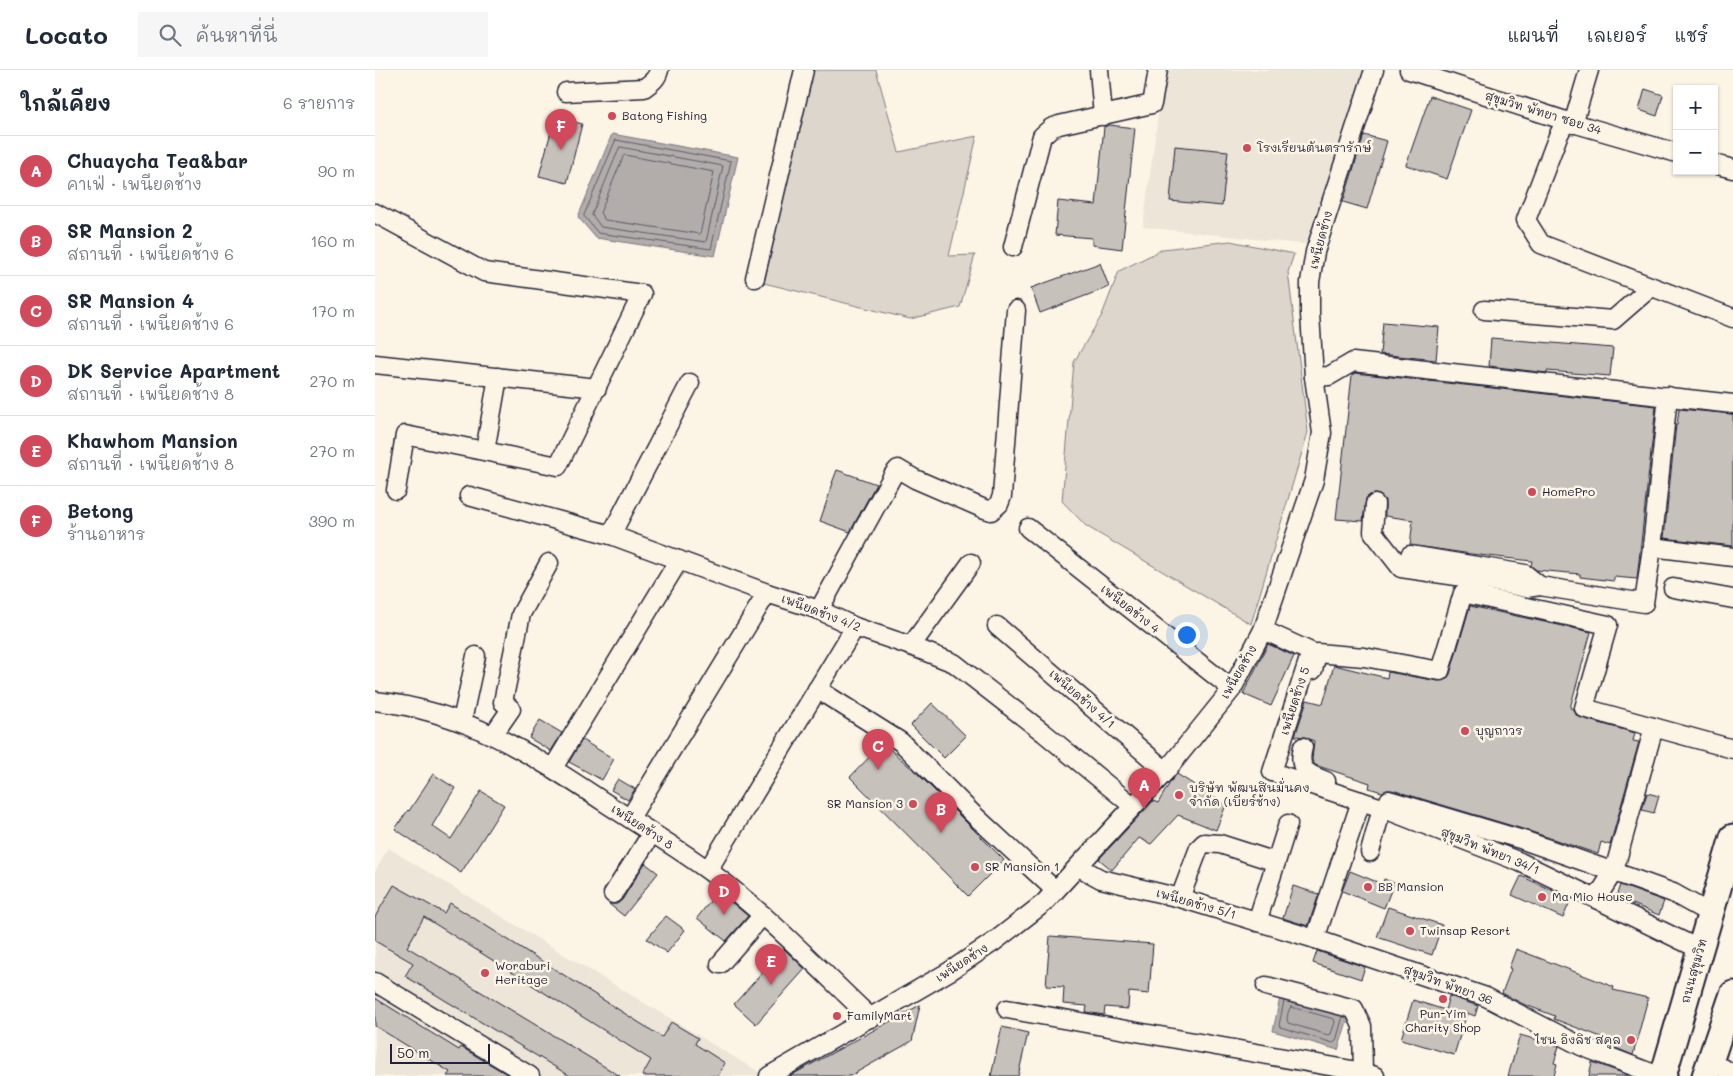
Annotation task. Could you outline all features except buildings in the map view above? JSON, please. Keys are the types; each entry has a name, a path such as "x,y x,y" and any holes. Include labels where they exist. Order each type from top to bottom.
{"highway":[{"name":"ถนนสุขุมวิท","path":"1663,1076 1733,837"},
{"name":"ถนนสุขุมวิท","path":"1676,1076 1725,867"},
{"path":"1720,1073 1733,994"},
{"path":"1720,1073 1733,1028"}],"street":[{"path":"566,92 644,88 653,82 659,70"},
{"path":"755,278 804,70"},
{"path":"1099,70 1103,116"},
{"path":"1013,247 1042,136 1051,128 1059,125 1153,104 1158,70"},
{"name":"เพนียดช้าง","path":"769,1076 949,972 995,941 1045,903 1166,771 1232,689 1263,630 1314,480 1322,434 1314,377 1310,282 1315,252 1374,70"},
{"name":"สุขุมวิท พัทยา ซอย 34","path":"1409,70 1569,122 1673,152"},
{"path":"1589,70 1569,122 1558,136 1526,220 1541,244 1733,318"},
{"path":"1718,165 1733,169"},
{"path":"375,214 484,272 643,294 558,466 405,435 396,490"},
{"path":"1484,310 1613,320 1651,287"},
{"path":"819,610 893,474 898,470 982,508 991,511 999,504 1002,496 1015,310"},
{"path":"1314,377 1329,376 1353,362 1733,404"},
{"path":"375,364 597,388"},
{"path":"485,452 498,377"},
{"path":"611,535 690,383"},
{"path":"1375,504 1373,532 1401,568 1526,588 1540,586 1644,603 1668,396"},
{"name":"เพนียดช้าง 4/2","path":"469,496 611,535 767,593 819,610 855,627 954,663 1044,732 1133,806"},
{"name":"เพนียดช้าง 4","path":"1028,528 1232,689"},
{"path":"1652,547 1733,557"},
{"path":"1410,555 1525,574 1540,586"},
{"path":"553,768 679,560"},
{"path":"493,735 511,709 503,702 521,614 549,563"},
{"path":"911,646 971,563"},
{"path":"1673,588 1733,599"},
{"path":"630,818 767,593"},
{"path":"1309,685 1317,653 1364,657 1440,671 1463,593 1608,625 1584,708 1733,749"},
{"name":"เพนียดช้าง 4/1","path":"997,626 1166,771"},
{"path":"708,870 855,627"},
{"name":"เพนียดช้าง 5","path":"1263,630 1311,652 1272,772"},
{"path":"461,721 476,656"},
{"path":"817,689 901,742 974,815 1055,890"},
{"name":"เพนียดช้าง 8","path":"375,701 413,706 461,721 493,735 553,768 708,870 763,915 871,1018"},
{"path":"1596,899 1614,871 1655,728"},
{"path":"1303,747 1301,763 1304,769 1313,776 1523,840 1614,871 1673,893 1711,914"},
{"name":"สุขุมวิท พัทยา 34/1","path":"1272,772 1382,808 1520,862 1701,950"},
{"path":"1315,939 1361,801"},
{"path":"1370,852 1382,808"},
{"path":"1257,922 1287,824"},
{"path":"613,894 652,833"},
{"path":"1180,898 1199,848 1204,843 1220,844 1276,862"},
{"name":"เพนียดช้าง 5/1","path":"1079,867 1101,879 1180,898 1315,939"},
{"path":"720,964 763,915"},
{"name":"สุขุมวิท พัทยา 36","path":"1315,939 1486,997 1581,1046 1659,1076"},
{"path":"375,982 529,1076"},
{"path":"1007,1009 1369,1074 1361,1026 1354,1009 1265,986"}],"shaded area":[{"path":"812,70 876,70 899,152 977,136 949,256 975,255 960,307 910,319 764,283"},
{"name":"โรงเรียนตันตรารักษ์","path":"1164,70 1365,70 1311,245 1143,227"},
{"path":"1230,241 1294,254 1288,272 1308,432 1251,624 1086,526 1062,501 1074,362 1102,315 1119,271 1163,249"},
{"name":"Woraburi Heritage","path":"388,848 762,1074 760,1076 375,1076 375,872"}],"water":[{"path":"612,134 738,157 715,256 596,238 578,217"},
{"path":"1281,993 1350,1012 1338,1050 1273,1031"}],"place":[{"name":"Batong Fishing","path":"612,116"},
{"name":"โรงเรียนตันตรารักษ์","path":"1247,148"},
{"name":"Betong","path":"561,150"},
{"name":"HomePro","path":"1532,492"},
{"name":"บุญถาวร","path":"1465,731"},
{"name":"SR Mansion 4","path":"878,770"},
{"name":"บริษัท พัฒนสินมั่นคง จำกัด (เบียร์ช้าง)","path":"1179,795"},
{"name":"SR Mansion 3","path":"913,804"},
{"name":"Chuaycha Tea&bar","path":"1144,809"},
{"name":"SR Mansion 2","path":"941,833"},
{"name":"SR Mansion 1","path":"975,867"},
{"name":"BB Mansion","path":"1368,887"},
{"name":"Ma Mio House","path":"1542,897"},
{"name":"DK Service Apartment","path":"724,915"},
{"name":"Twinsap Resort","path":"1410,931"},
{"name":"Woraburi Heritage","path":"485,973"},
{"name":"Khawhom Mansion","path":"771,985"},
{"name":"Pun-Yim Charity Shop","path":"1443,999"},
{"name":"FamilyMart","path":"837,1016"},
{"name":"ไชน อิงลิช สคูล","path":"1631,1040"}]}
